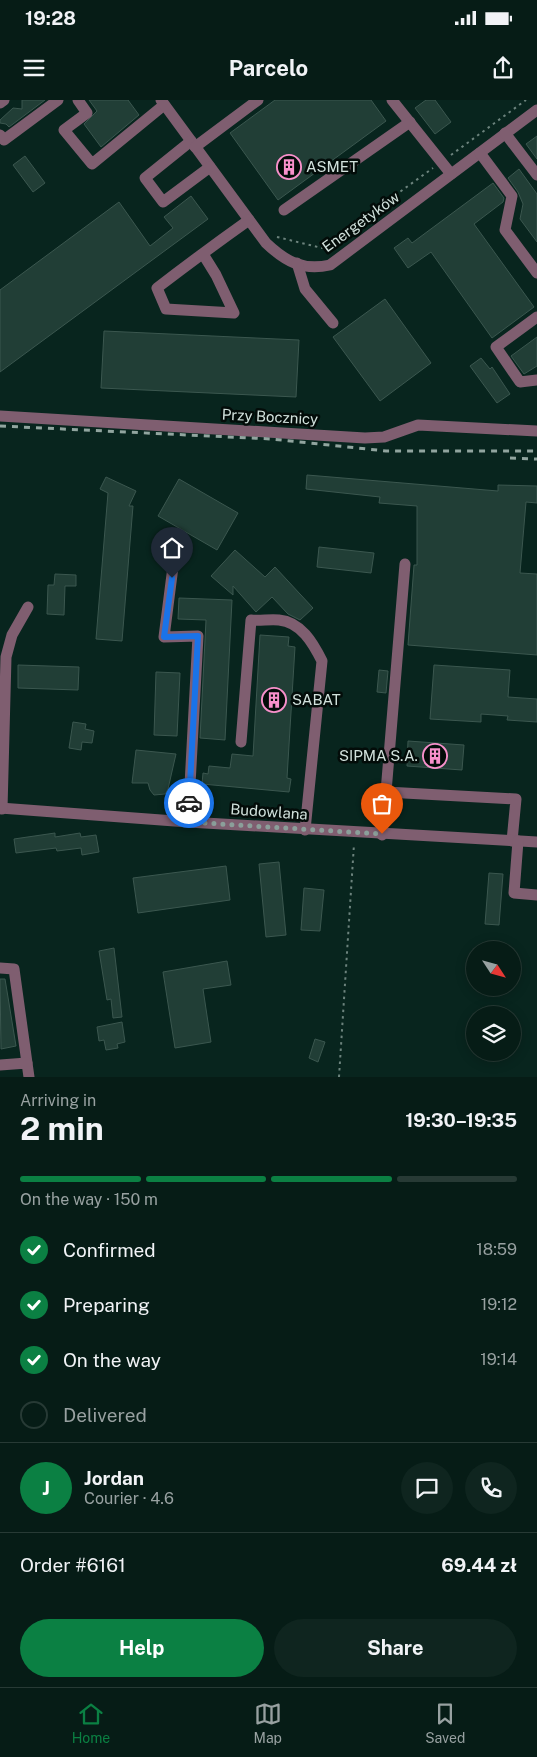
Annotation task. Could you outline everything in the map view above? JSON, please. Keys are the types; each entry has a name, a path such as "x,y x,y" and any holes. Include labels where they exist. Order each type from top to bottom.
{"street":[{"path":"0,103 4,100"},
{"path":"0,135 4,140 58,100"},
{"path":"78,100 87,113 64,130 92,164 163,102"},
{"path":"210,167 163,202 145,178 258,100"},
{"path":"392,100 451,174"},
{"path":"532,100 537,108"},
{"name":"Energetyków","path":"163,102 266,243 282,258 313,269 330,265 537,108"},
{"path":"284,210 410,122"},
{"path":"505,133 537,176"},
{"path":"480,153 512,196 505,230 537,273"},
{"path":"203,254 216,275 234,313 166,309 157,288 203,254 249,220"},
{"path":"297,263 305,289 333,323"},
{"path":"537,317 496,347 520,382 537,380"},
{"name":"Przy Bocznicy","path":"0,416 365,438 384,436 418,425 537,432"},
{"path":"174,559 164,637 198,636 188,822"},
{"path":"382,834 405,564"},
{"path":"1,808 6,657 12,635 28,607"},
{"path":"241,742 251,620 280,620 299,629 312,642 322,661 305,830"},
{"path":"386,792 516,799 514,893 537,895"},
{"name":"Budowlana","path":"1,808 305,830 537,842"},
{"path":"0,968 14,969 29,1077"},
{"path":"0,1065 27,1063"}],"path":[{"path":"277,237 322,248 526,100"},
{"path":"339,1077 354,841"}],"building":[{"path":"22,100 45,100 9,127 6,124 0,123 0,120 13,108 22,109"},
{"path":"89,100 128,100 139,115 101,147 84,124 97,111"},
{"name":"ASMET","path":"275,100 371,100 386,121 278,200 230,133"},
{"path":"426,100 435,100 451,122 435,134 415,108"},
{"path":"537,136 537,159 526,144"},
{"path":"25,156 45,183 33,192 13,165"},
{"path":"519,169 537,194 537,242 520,219 523,204 518,192 508,178"},
{"path":"493,183 504,198 503,202 474,224 534,307 492,338 431,252 408,268 394,248 408,238 412,243"},
{"path":"191,196 208,219 0,372 0,290 119,202 150,246 173,228 164,217"},
{"path":"385,299 431,363 380,401 333,337"},
{"path":"104,331 299,340 296,397 101,388"},
{"path":"537,337 537,366 524,374 511,356"},
{"path":"481,358 490,369 492,367 510,394 497,403 470,366"},
{"path":"307,475 498,491 498,485 537,486 537,503 526,502 520,573 537,574 537,655 408,645 414,565 417,565 417,506 379,503 380,497 306,489"},
{"path":"106,477 136,491 129,506 133,506 122,641 96,639 108,493 100,489"},
{"path":"179,479 238,513 217,550 158,516"},
{"path":"319,547 374,553 371,573 317,567"},
{"path":"235,550 265,577 275,567 313,608 300,620 288,614 272,597 256,612 233,586 233,595 211,576"},
{"path":"55,574 76,575 76,586 65,586 64,615 47,614 48,585 54,585"},
{"path":"179,598 232,600 225,740 200,738 206,620 178,619"},
{"name":"SABAT","path":"260,635 289,637 288,646 295,647 287,778 291,779 289,792 202,784 203,773 208,774 209,766 230,768 232,754 253,756"},
{"path":"18,665 79,667 78,690 18,688"},
{"path":"434,665 510,670 508,697 537,699 537,722 507,720 508,716 481,714 481,722 430,719"},
{"path":"379,670 388,671 386,693 377,692"},
{"path":"156,672 180,673 177,736 154,735"},
{"path":"73,722 86,724 85,729 94,731 92,743 82,742 81,750 69,748"},
{"name":"SIPMA S.A.","path":"408,741 464,745 462,770 407,766"},
{"path":"136,750 176,754 168,789 165,794 154,795 148,783 132,783"},
{"path":"55,833 55,837 80,833 81,837 96,835 99,852 82,855 81,848 57,851 56,848 16,853 14,839"},
{"path":"279,862 286,935 266,937 259,864"},
{"path":"226,866 230,900 138,913 133,878"},
{"path":"489,873 503,874 499,925 485,924"},
{"path":"304,888 324,890 320,931 301,930"},
{"path":"114,948 122,1017 113,1018 111,999 107,1000 99,951"},
{"path":"227,961 231,985 203,989 211,1042 175,1048 163,972"},
{"path":"0,979 5,979 16,1046 1,1049"},
{"path":"122,1022 125,1042 117,1044 118,1048 106,1050 104,1040 99,1041 97,1027"},
{"path":"315,1039 325,1042 318,1062 309,1058"}],"railway":[{"path":"0,426 272,439 386,451 537,451"},
{"path":"510,458 537,459"}],"way so far":[{"path":"189,803 188,822 382,834"}],"place":[{"name":"ASMET","path":"289,167"},
{"name":"SABAT","path":"274,700"},
{"name":"SIPMA S.A.","path":"435,756"}],"route":[{"path":"172,578 164,637 198,636 189,803"}]}
